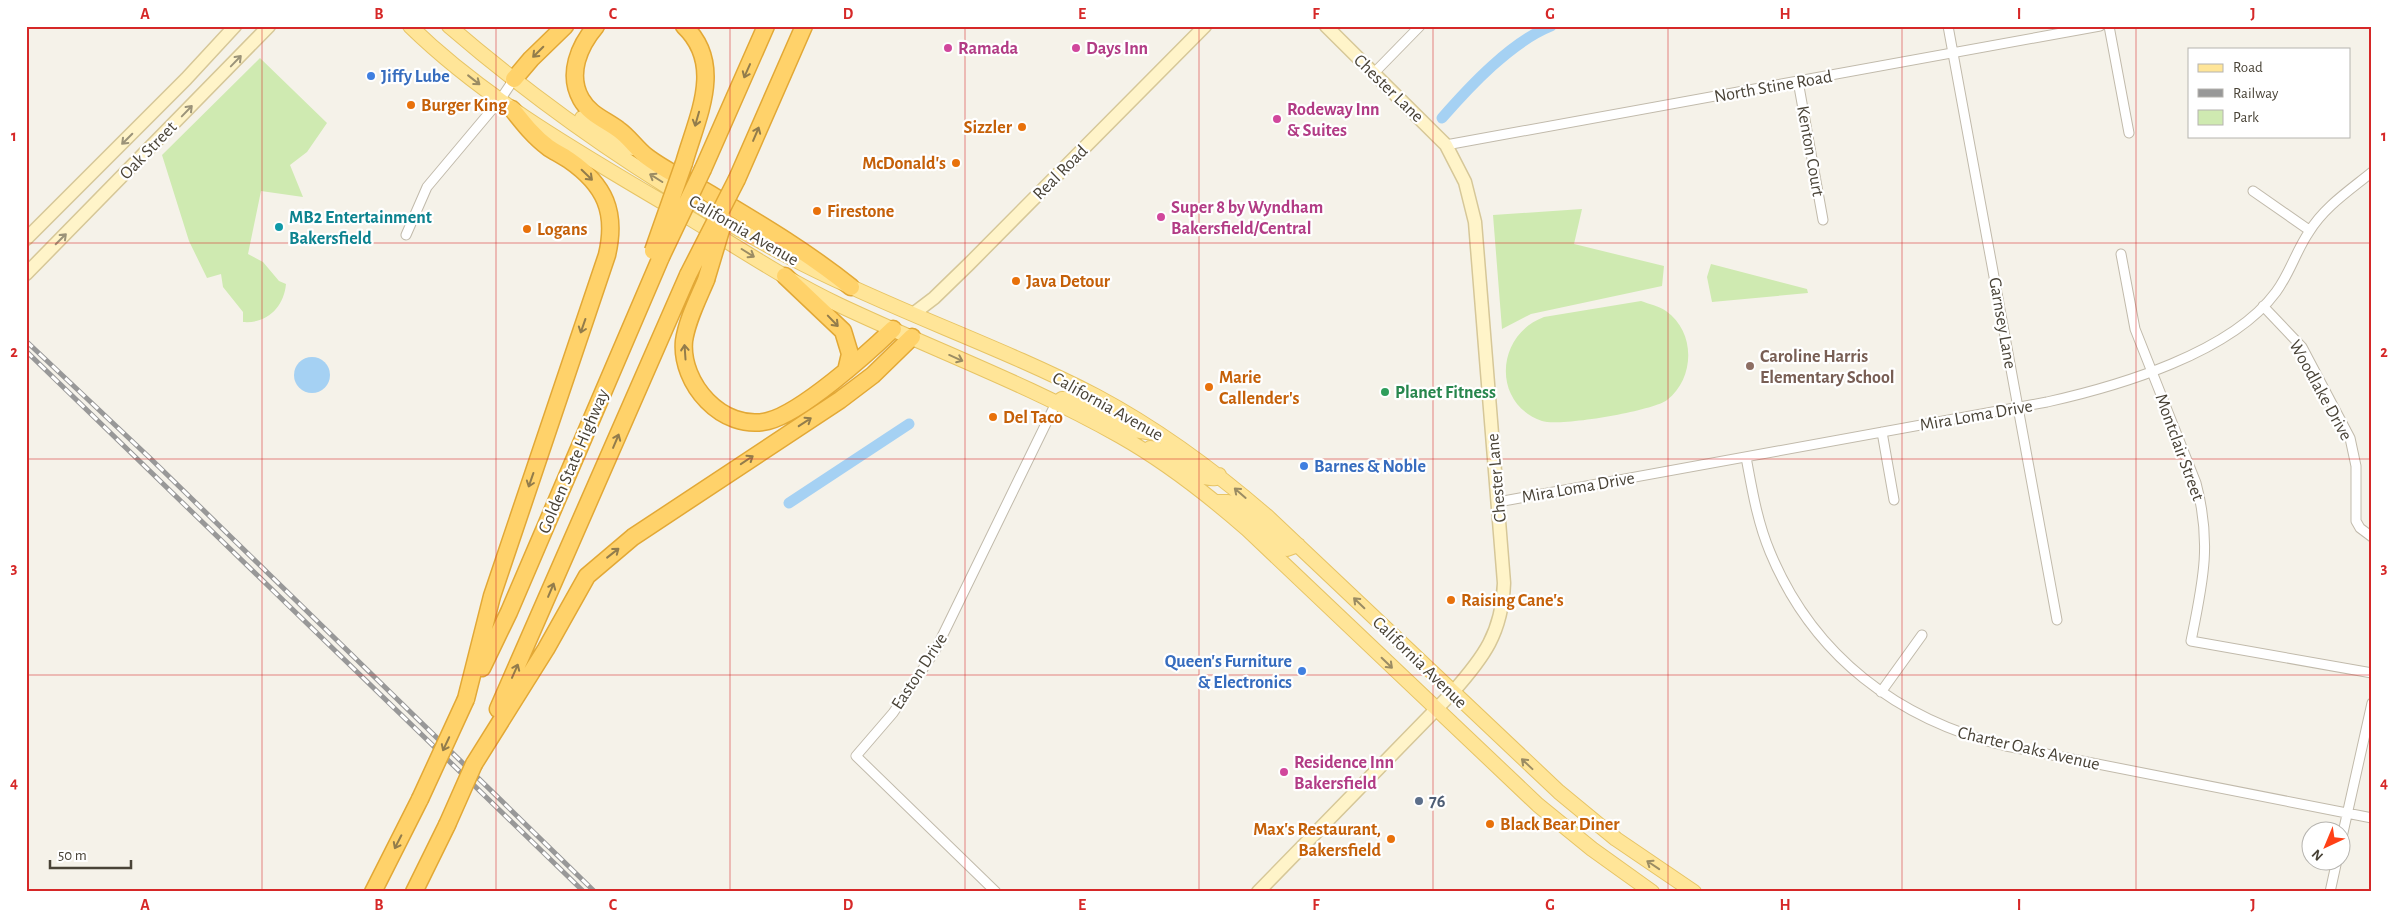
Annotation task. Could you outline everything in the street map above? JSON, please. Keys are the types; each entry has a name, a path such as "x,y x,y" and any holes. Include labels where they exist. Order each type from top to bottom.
{"highway":[{"path":"514,79 531,59 565,26"},
{"path":"596,26 579,50 575,81 587,107 600,119 618,129 646,156 786,240 823,264 851,287"},
{"path":"657,254 704,92 707,67 697,40 684,26"},
{"path":"657,254 703,169 766,26"},
{"name":"Golden State Highway","path":"414,892 447,824 532,635 688,275 737,179 804,26"},
{"path":"466,699 492,596 607,255 612,227 609,209 594,182 582,170 534,136 506,104"},
{"path":"737,179 706,280 687,328 684,356 688,372 695,386 714,407 738,419 768,421 803,402 846,371 893,329"},
{"name":"Golden State Highway","path":"373,892 420,799 509,612 632,322 657,254"},
{"path":"785,276 843,331 850,354 846,371"},
{"path":"474,764 546,649 587,576 633,537 840,400 873,375 912,338"}],"main road":[{"name":"California Avenue","path":"410,26 449,61 506,104 556,138 785,276 837,304 1056,403 1142,449 1216,502 1511,781 1566,828 1652,892"},
{"name":"California Avenue","path":"449,26 547,104 640,168 718,217 851,287 1073,385 1162,434 1219,475 1298,545 1532,768 1593,821 1637,854 1694,892"},
{"path":"547,104 573,112 646,156"},
{"path":"893,329 912,314"},
{"path":"912,314 912,338"},
{"path":"1056,403 1062,399 1072,399 1134,430 1162,434"},
{"path":"1142,449 1157,449 1206,478 1216,478 1219,475"},
{"path":"1216,502 1228,502 1235,505 1287,549 1298,545"}],"street":[{"name":"Oak Street","path":"26,239 186,79 236,26"},
{"name":"Oak Street","path":"26,274 269,26"},
{"name":"Real Road","path":"912,314 934,298 1205,26"},
{"name":"Chester Lane","path":"1258,892 1436,710 1484,655 1500,620 1504,583 1473,213 1466,182 1446,146 1326,26"},
{"path":"1374,73 1420,26"},
{"name":"Garnsey Lane","path":"1948,26 2056,620"},
{"name":"North Stine Road","path":"1446,146 2100,26"},
{"path":"2109,26 2129,133"},
{"path":"406,235 427,188 506,104 514,79"},
{"name":"Kenton Court","path":"1798,81 1823,220"},
{"name":"Mira Loma Drive","path":"1498,502 2018,407 2082,394 2151,372 2197,351 2234,330 2263,306 2287,274 2309,230 2327,209 2372,172"},
{"path":"2253,191 2309,230"},
{"name":"Montclair Street","path":"2121,254 2135,329 2196,483 2204,522 2204,572 2191,641 2372,673"},
{"name":"Woodlake Drive","path":"2263,306 2293,335 2302,348 2345,427 2354,450 2356,466 2356,521 2360,528 2372,537"},
{"name":"Easton Drive","path":"996,892 856,756 893,713 935,651 1056,403"},
{"path":"1882,432 1894,500"},
{"name":"Charter Oaks Avenue","path":"1746,456 1762,530 1777,568 1795,601 1825,642 1848,666 1881,692 1932,722 1979,740 2372,818"},
{"path":"1881,692 1922,635"},
{"path":"2346,820 2372,702"},
{"path":"2330,892 2335,870"}],"green space":[{"path":"260,58 327,123 307,152 290,165 303,197 261,191 248,254 263,262 279,281 286,284 285,292 278,307 267,317 252,322 243,322 243,312 223,287 221,274 207,278 189,241 162,155"},
{"path":"1582,209 1574,244 1664,266 1662,286 1531,314 1502,329 1493,215"},
{"path":"1711,264 1807,289 1808,293 1712,302 1707,277"},
{"path":"1641,301 1657,306 1676,320 1683,331 1687,343 1687,368 1683,380 1667,400 1644,409 1606,417 1552,422 1542,421 1526,412 1514,400 1508,385 1506,369 1509,353 1516,338 1528,326 1544,317"}],"water":[{"path":"312,357 319,358 325,362 329,368 329,382 325,388 319,392 312,393 305,392 299,388 295,382 294,375 295,368 299,362 305,358"}],"waterway":[{"path":"1442,118 1465,92 1506,54 1536,33 1551,26"},
{"path":"789,503 909,424"}],"railway":[{"path":"26,341 151,459 595,892"},
{"path":"26,351 584,892"}],"place":[{"name":"Ramada","path":"948,48"},
{"name":"Days Inn","path":"1076,48"},
{"name":"Jiffy Lube","path":"371,76"},
{"name":"Burger King","path":"411,105"},
{"name":"Rodeway Inn & Suites","path":"1277,119"},
{"name":"Sizzler","path":"1022,127"},
{"name":"McDonald's","path":"956,163"},
{"name":"Firestone","path":"817,211"},
{"name":"Super 8 by Wyndham Bakersfield/Central","path":"1161,217"},
{"name":"MB2 Entertainment Bakersfield","path":"279,227"},
{"name":"Logans","path":"527,229"},
{"name":"Java Detour","path":"1016,281"},
{"name":"Caroline Harris Elementary School","path":"1750,366"},
{"name":"Marie Callender's","path":"1209,387"},
{"name":"Planet Fitness","path":"1385,392"},
{"name":"Del Taco","path":"993,417"},
{"name":"Barnes & Noble","path":"1304,466"},
{"name":"Raising Cane's","path":"1451,600"},
{"name":"Queen's Furniture & Electronics","path":"1302,671"},
{"name":"Residence Inn Bakersfield","path":"1284,772"},
{"name":"76","path":"1419,801"},
{"name":"Black Bear Diner","path":"1490,824"},
{"name":"Max's Restaurant, Bakersfield","path":"1391,839"}]}
